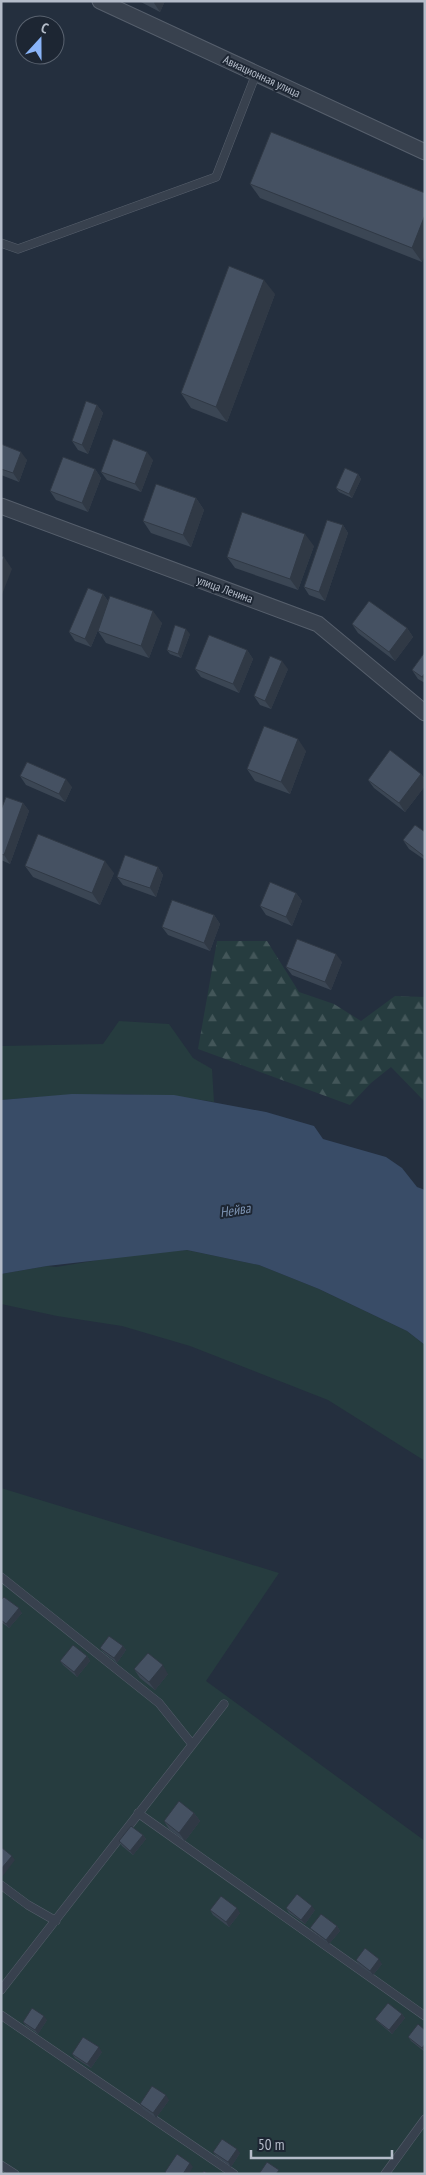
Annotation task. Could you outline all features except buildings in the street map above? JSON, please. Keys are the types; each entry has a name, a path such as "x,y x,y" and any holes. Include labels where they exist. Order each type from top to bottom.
{"street":[{"name":"Авиационная улица","path":"100,1 425,152"},
{"name":"улица Ленина","path":"1,506 318,624 425,713"}],"lane":[{"path":"1,243 18,249 216,176 256,74"},
{"path":"1,1577 159,1703 192,1744"},
{"path":"1,1990 224,1704"},
{"path":"138,1813 425,2016"},
{"path":"1,1885 28,1905 56,1921"},
{"path":"1,2015 234,2174"},
{"path":"396,2174 387,2170 425,2119"},
{"path":"1,2165 15,2174"}],"green space":[{"path":"217,941 267,941 299,992 334,1004 361,1021 395,996 425,997 425,1102 391,1067 371,1083 350,1105 198,1049"},
{"path":"119,1021 169,1024 193,1058 212,1069 214,1102 161,1096 108,1094 1,1100 1,1046 103,1044"},
{"path":"187,1250 259,1265 319,1289 407,1331 425,1345 425,1461 328,1400 190,1346 122,1326 57,1316 1,1304 1,1274 129,1255"},
{"path":"1,1488 279,1573 206,1681 425,1841 425,2174 1,2174"}],"water":[{"name":"Нейва","path":"72,1094 174,1095 266,1112 314,1126 323,1139 386,1157 402,1168 417,1187 425,1190 425,1345 407,1331 319,1289 259,1265 187,1250 47,1266 1,1274 1,1100"}]}
